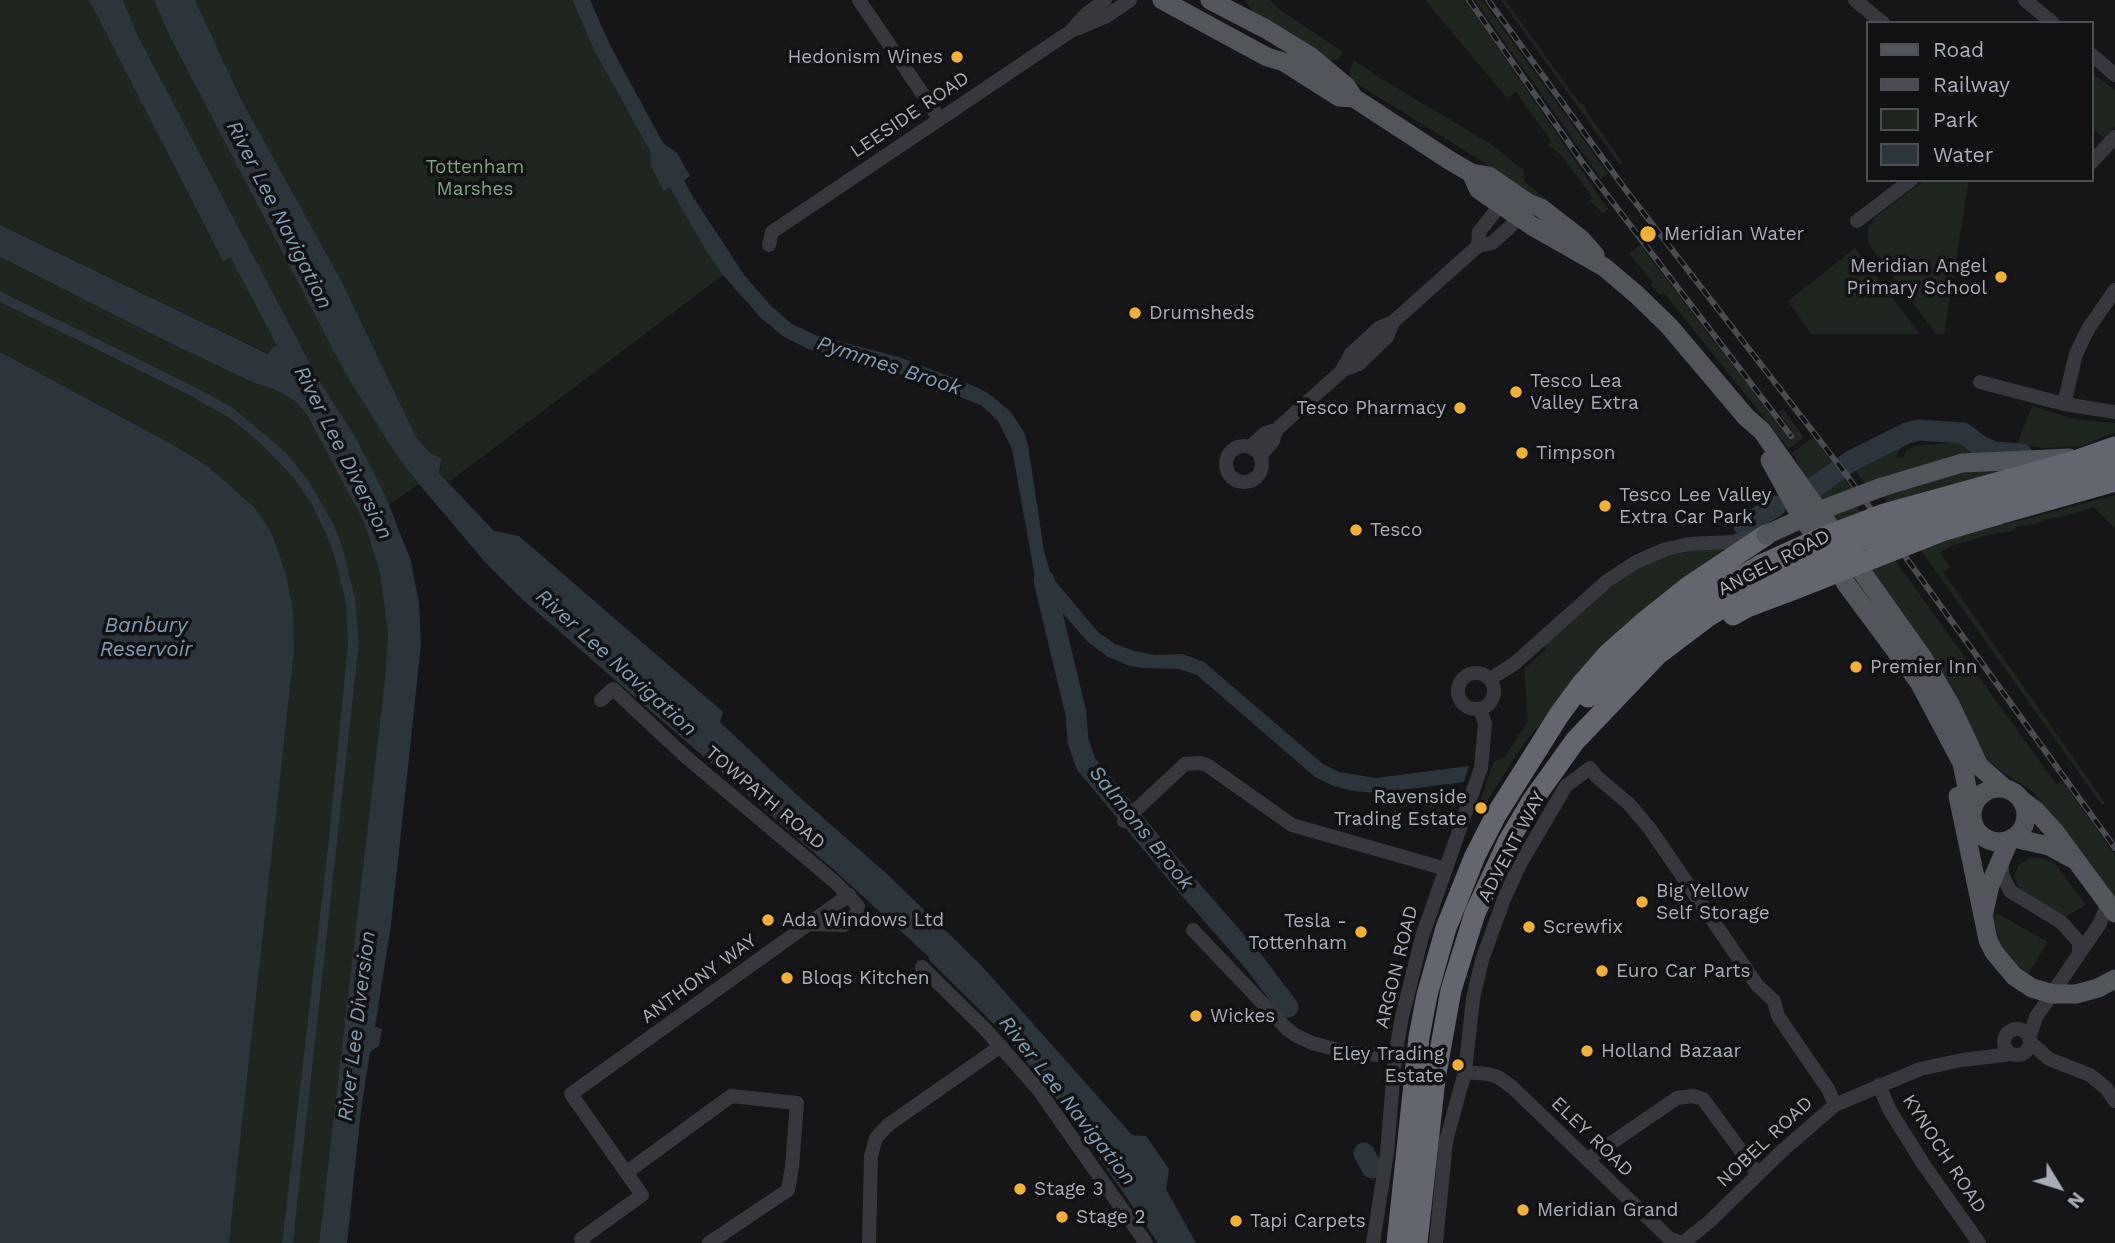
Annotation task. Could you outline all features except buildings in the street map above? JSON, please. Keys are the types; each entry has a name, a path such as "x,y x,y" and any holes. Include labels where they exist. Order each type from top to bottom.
{"highway":[{"name":"ANGEL ROAD","path":"1523,773 1595,689 1644,644 1707,597 1773,579 1816,540 1884,514 2066,464 2115,447"},
{"name":"ANGEL ROAD","path":"1417,1243 1442,1033 1451,990 1475,913 1489,879 1520,820 1553,769 1596,716 1658,654 1697,624 1773,579 1861,540 1930,517 2115,467"},
{"path":"1773,579 2115,481"},
{"path":"1398,1243 1419,1037 1427,995 1446,928 1475,856 1496,815 1566,705 1609,653 1688,587 1756,539"}],"main road":[{"path":"1162,0 1267,57 1284,62"},
{"path":"1210,0 1232,3 1335,75 1354,98 1471,173 1489,176 1516,204 1604,267 1669,326 1778,451 1923,658 1951,706 1979,766 2003,788 2018,794 2035,810 2110,906"},
{"path":"1232,3 1245,30 1284,62 1339,97 1354,98"},
{"path":"1746,417 1800,514 1847,585 1913,672 1962,763 1982,852 1980,906"},
{"path":"1756,539 1842,502 1943,467 1973,462 2092,457 2115,453"},
{"path":"1943,727 1980,906 1988,940 1994,952 2014,976 2032,988 2053,994 2076,995 2115,979"},
{"path":"2003,788 1985,791 1975,804 1974,820 1982,835 1991,841 2009,844 2049,846 2072,858"},
{"path":"1980,906 2009,844 2020,832 2027,817 2023,801"}],"street":[{"path":"859,0 939,118"},
{"name":"LEESIDE ROAD","path":"1086,15 1093,0"},
{"name":"LEESIDE ROAD","path":"1071,31 1105,0"},
{"name":"LEESIDE ROAD","path":"770,239 939,118 1071,31 1107,16 1130,0"},
{"path":"1855,0 1881,21"},
{"path":"2025,0 2051,21"},
{"path":"2094,57 2115,75"},
{"path":"2094,160 2115,137"},
{"path":"1857,221 1908,182"},
{"path":"1255,452 1273,441 1276,430 1343,370 1359,364 1387,337 1393,322 1478,246 1492,243 1516,204"},
{"path":"1478,246 1479,232 1516,204"},
{"path":"2064,404 2076,354 2088,329 2115,290"},
{"path":"1980,382 2064,404 2115,412"},
{"path":"1490,679 1514,664 1607,581 1636,562 1666,549 1756,539"},
{"path":"1481,673 1490,679 1494,694 1489,704 1480,709 1470,708 1462,702 1459,686 1470,674 1481,673"},
{"name":"TOWPATH ROAD","path":"601,700 612,689 686,757 849,895"},
{"name":"ARGON ROAD","path":"1373,1243 1387,1153 1395,1056 1404,1005 1422,937 1483,756 1485,724 1480,709"},
{"path":"1127,818 1185,764 1200,763 1207,765 1292,825 1446,869"},
{"name":"ADVENT WAY","path":"1436,1243 1446,1141 1465,1072 1476,980 1504,899 1520,864 1562,792 1577,776 1590,768 1629,804 1650,829 1757,985 1774,1001 1778,1016 1828,1089 1835,1105"},
{"path":"2009,844 2002,873 2010,891 2061,922 2079,942 2079,954"},
{"path":"808,924 844,925 851,921 858,906 849,895"},
{"name":"ANTHONY WAY","path":"626,1172 571,1094 849,895"},
{"name":"NOBEL ROAD","path":"1684,1242 1835,1105 1920,1069 1962,1060 2021,1054 2026,1050 2036,1017 2110,906"},
{"path":"1193,930 1287,1029 1297,1036 1311,1043 1350,1053 1395,1056"},
{"path":"922,967 1000,1046 1038,1090 1146,1243"},
{"name":"NOBEL ROAD","path":"1962,1060 2036,1017"},
{"path":"2012,1054 2005,1047 2008,1032 2020,1029 2049,1059 2090,1075 2106,1088 2115,1101"},
{"path":"869,1243 871,1156 876,1138 888,1125 1000,1046"},
{"name":"ELEY ROAD","path":"1465,1072 1498,1077 1537,1110 1670,1239 1684,1242"},
{"name":"KYNOCH ROAD","path":"1880,1085 1889,1109 1924,1166 1979,1243"},
{"path":"583,1243 580,1239 642,1195 626,1172 731,1096 797,1103 788,1190 709,1243"},
{"path":"1588,1159 1676,1098 1693,1096 1703,1099 1758,1174"}],"green space":[{"path":"0,0 89,0 223,260 231,257 277,345 269,354 0,225"},
{"path":"123,0 154,0 168,33 347,375 397,456 419,484 389,505 356,438 317,377 136,32"},
{"name":"Tottenham Marshes","path":"195,0 572,0 595,52 650,151 651,167 665,191 670,188 723,275 449,482 439,473 441,466 416,437 343,284 241,99"},
{"path":"1245,0 1270,0 1280,10 1343,52 1338,59 1329,61 1254,14"},
{"path":"1425,0 1465,0 1608,209 1603,213 1590,201 1592,197 1561,155 1548,145 1551,141 1516,92 1507,98"},
{"path":"1475,0 1482,0 1608,174 1601,179"},
{"path":"1501,0 1505,0 1623,163 1620,165"},
{"path":"1354,60 1491,144 1523,170 1524,181 1547,200 1549,209 1488,165 1354,82 1349,73"},
{"path":"2094,74 2115,90 2115,126 2104,138 2094,130"},
{"path":"1922,182 1969,182 1944,334 1936,334 1868,243 1868,229 1875,217"},
{"path":"1640,245 1789,439 1795,435 1779,412 1783,409 1804,437 1789,449 1664,293 1660,295 1651,285 1653,282 1629,254"},
{"path":"1855,248 1920,334 1811,334 1788,301"},
{"path":"0,257 164,340 295,401 306,413 364,522 380,573 388,634 319,1243 293,1243 359,643 355,598 343,548 334,525 308,480 189,384 0,291"},
{"path":"0,302 230,417 293,477 312,505 337,566 346,604 348,642 329,837 282,1243 229,1243 294,652 286,574 272,533 254,507 209,467 0,352"},
{"path":"2032,406 2075,419 2115,423 2115,433 2080,446 2042,448 2017,444"},
{"path":"1813,437 1834,464 1808,483 1792,453"},
{"path":"1907,441 1901,446 1896,457 1903,458 1906,451 1913,446 1965,442 1988,459 2009,466 1997,507 2003,525 2115,495 2115,528 2094,507 1953,545 1940,552 1950,567 1943,572 2105,803 2102,805 1876,487 1870,490 1853,468"},
{"path":"1842,476 1859,498 1854,503 2056,784 2062,781 2115,855 2115,902 2033,792 1987,761 1815,496"},
{"path":"1725,549 1726,552 1574,683 1523,745 1479,814 1476,813 1494,761 1504,758 1528,721 1524,669 1546,649 1544,646 1617,582 1636,569 1664,557 1690,551"},
{"path":"2029,858 2042,858 2055,864 2086,905 2063,918 2040,905 2019,888 2014,877 2018,866"},
{"path":"1998,914 2048,942 2028,974 2001,945 1992,915"}],"water":[{"name":"River Lee Diversion","path":"89,0 123,0 136,32 317,377 356,438 385,495 411,561 419,603 421,645 391,925 375,1027 382,1029 379,1046 370,1052 347,1243 319,1243 385,679 388,634 380,573 364,522 306,413 295,401 164,340 0,257 0,225 268,354 277,346 231,258 223,261"},
{"name":"River Lee Navigation","path":"154,0 195,0 241,99 343,284 416,437 430,453 441,458 439,473 494,531 519,536 723,712 720,722 887,874 979,963 1132,1135 1146,1136 1169,1169 1166,1189 1196,1243 1158,1243 1068,1113 1004,1034 928,956 834,870 522,599 485,562 419,484 397,456 347,376 168,33"},
{"path":"572,0 590,0 610,45 663,143 677,153 690,176 684,180 693,197 745,276 772,307 792,324 815,335 899,357 974,386 988,393 1010,411 1024,432 1028,445 1044,551 1051,576 1098,632 1115,644 1134,651 1155,655 1182,654 1204,662 1323,764 1339,772 1376,778 1469,766 1464,782 1377,793 1334,786 1315,777 1197,675 1179,669 1130,666 1108,657 1088,642 1036,583 1012,449 998,421 981,405 893,372 808,349 784,337 761,318 706,251 670,188 664,191 651,167 650,151 595,52"},
{"path":"0,291 233,408 286,453 308,480 334,525 343,548 355,598 359,643 293,1243 282,1243 329,837 348,642 346,604 337,566 312,505 293,477 259,442 230,418 0,302"},
{"name":"Banbury Reservoir","path":"0,352 209,467 254,507 272,533 286,574 293,612 294,652 229,1243 0,1243"}],"waterway":[{"name":"Pymmes Brook","path":"1812,489 1851,461 1907,433 1919,430 1963,433 1982,447 1995,452 2022,454"},
{"name":"Pymmes Brook","path":"1744,526 1776,506"},
{"name":"Salmons Brook","path":"1044,580 1076,714 1078,741 1086,764 1254,962 1288,1007"},
{"name":"Salmons Brook","path":"1364,1153 1372,1168"}],"railway":[{"path":"1469,0 1582,162 1791,436"},
{"path":"1488,0 1625,189 1845,473 2115,848"}],"place":[{"name":"Hedonism Wines","path":"957,57"},
{"name":"Meridian Water","path":"1648,234"},
{"name":"Meridian Angel Primary School","path":"2001,277"},
{"name":"Drumsheds","path":"1135,313"},
{"name":"Tesco Lea Valley Extra","path":"1516,392"},
{"name":"Tesco Pharmacy","path":"1460,408"},
{"name":"Timpson","path":"1522,453"},
{"name":"Tesco Lee Valley Extra Car Park","path":"1605,506"},
{"name":"Tesco","path":"1356,530"},
{"name":"Premier Inn","path":"1856,667"},
{"name":"Ravenside Trading Estate","path":"1481,808"},
{"name":"Big Yellow Self Storage","path":"1642,902"},
{"name":"Ada Windows Ltd","path":"768,920"},
{"name":"Screwfix","path":"1529,927"},
{"name":"Tesla - Tottenham","path":"1361,932"},
{"name":"Euro Car Parts","path":"1602,971"},
{"name":"Bloqs Kitchen","path":"787,978"},
{"name":"Wickes","path":"1196,1016"},
{"name":"Holland Bazaar","path":"1587,1051"},
{"name":"Eley Trading Estate","path":"1458,1065"},
{"name":"Stage 3","path":"1020,1189"},
{"name":"Meridian Grand","path":"1523,1210"},
{"name":"Stage 2","path":"1062,1217"},
{"name":"Tapi Carpets","path":"1236,1221"}]}
